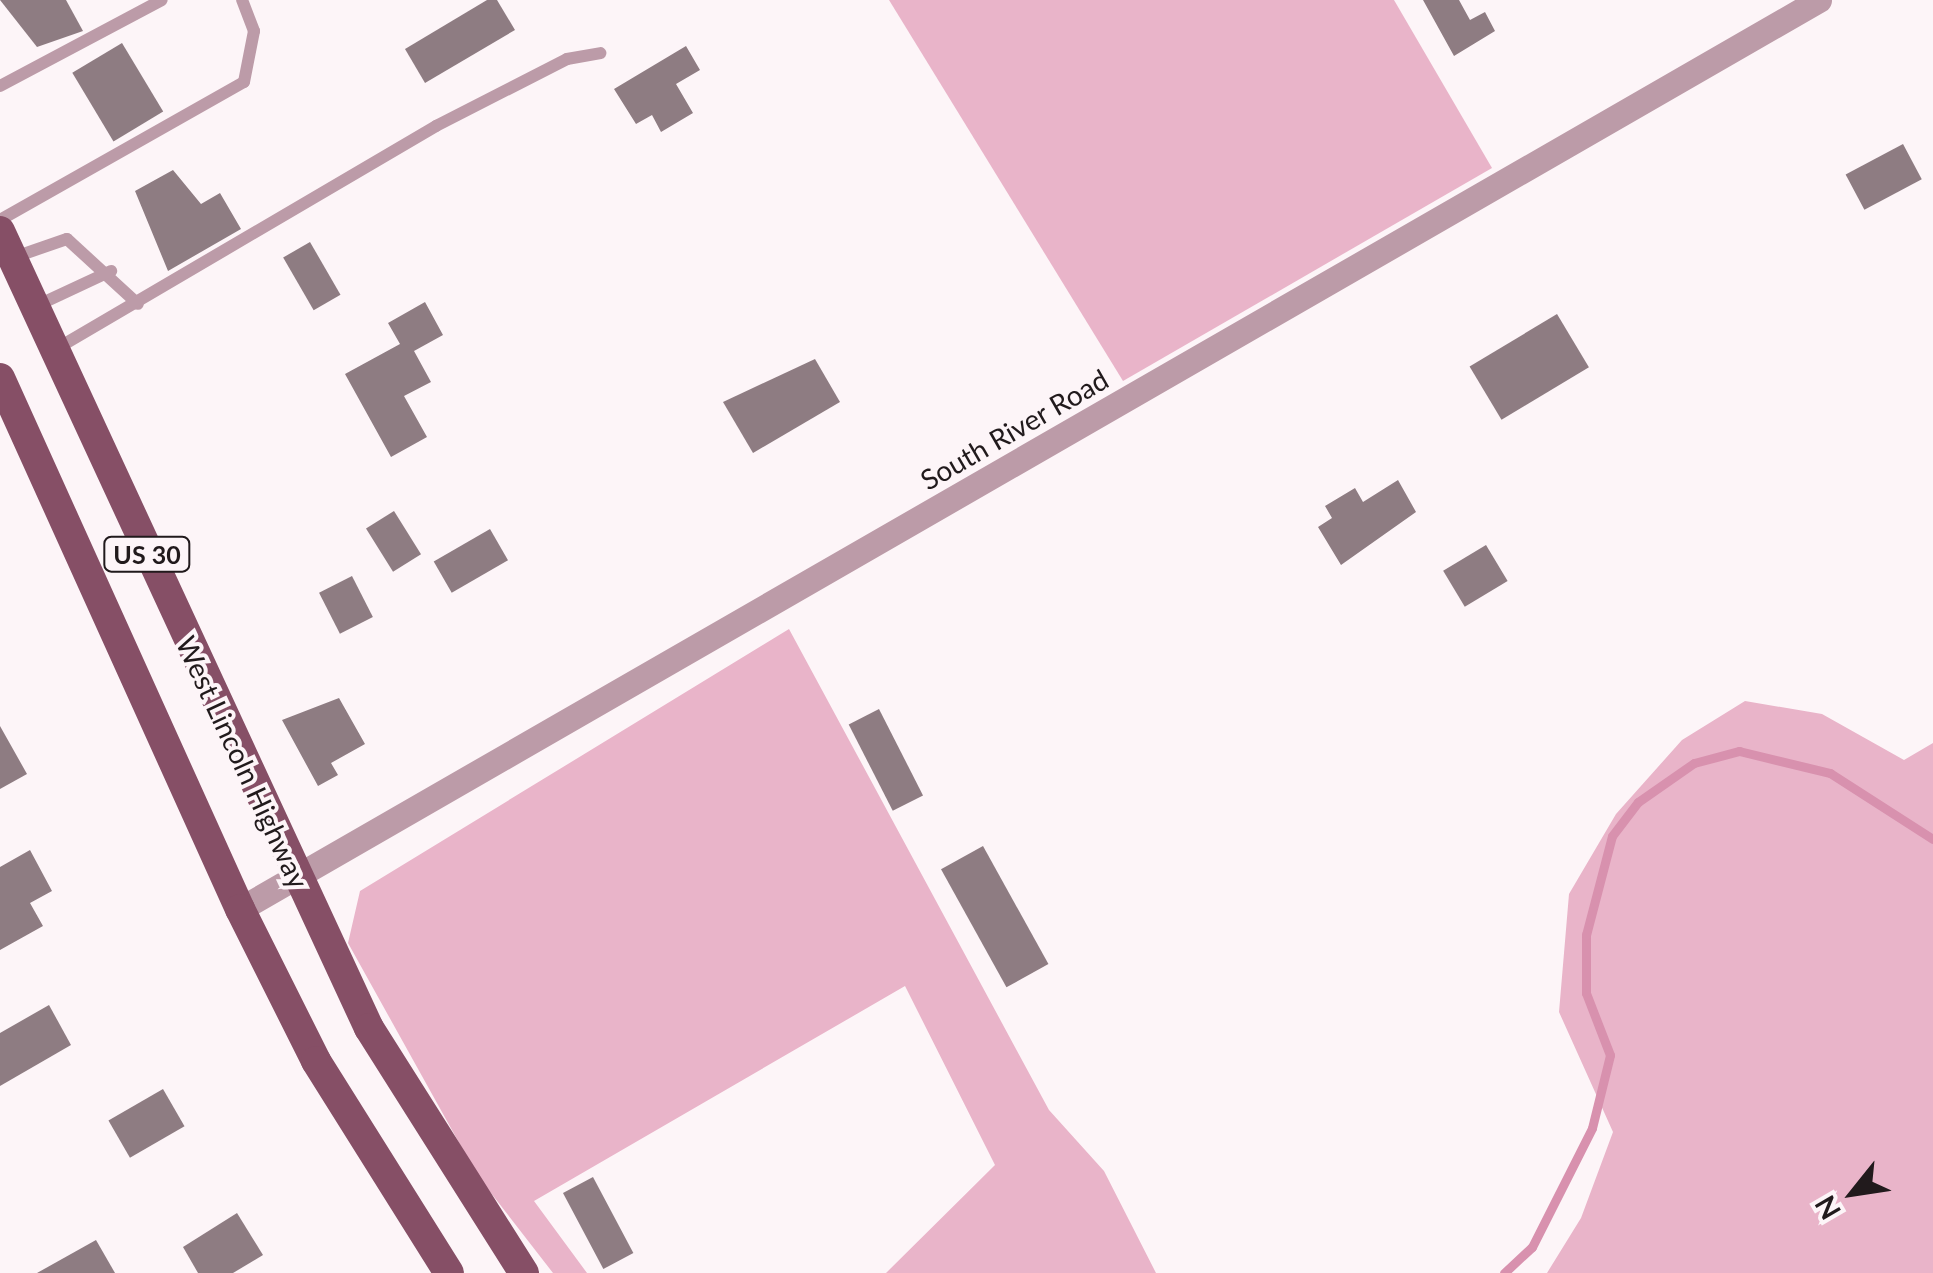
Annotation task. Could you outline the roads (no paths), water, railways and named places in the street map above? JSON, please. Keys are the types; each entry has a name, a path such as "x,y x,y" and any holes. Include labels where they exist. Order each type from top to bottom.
{"main road":[{"name":"West Lincoln Highway","path":"6,245 369,1028 524,1273"},
{"name":"US 30","path":"0,378 240,909 316,1060 449,1273"}],"street":[{"name":"South River Road","path":"240,909 1818,0"}],"lane":[{"path":"0,86 162,0"},
{"path":"0,220 244,82 254,32 242,0"},
{"path":"53,350 138,304 436,126 567,59 600,54"},
{"path":"6,245 67,239 110,271 138,304"},
{"path":"34,307 110,271"}],"waterway":[{"path":"1504,1273 1532,1247 1592,1128 1610,1055 1586,993 1586,935 1612,836 1638,802 1694,763 1739,751 1830,773 1933,839"}]}
